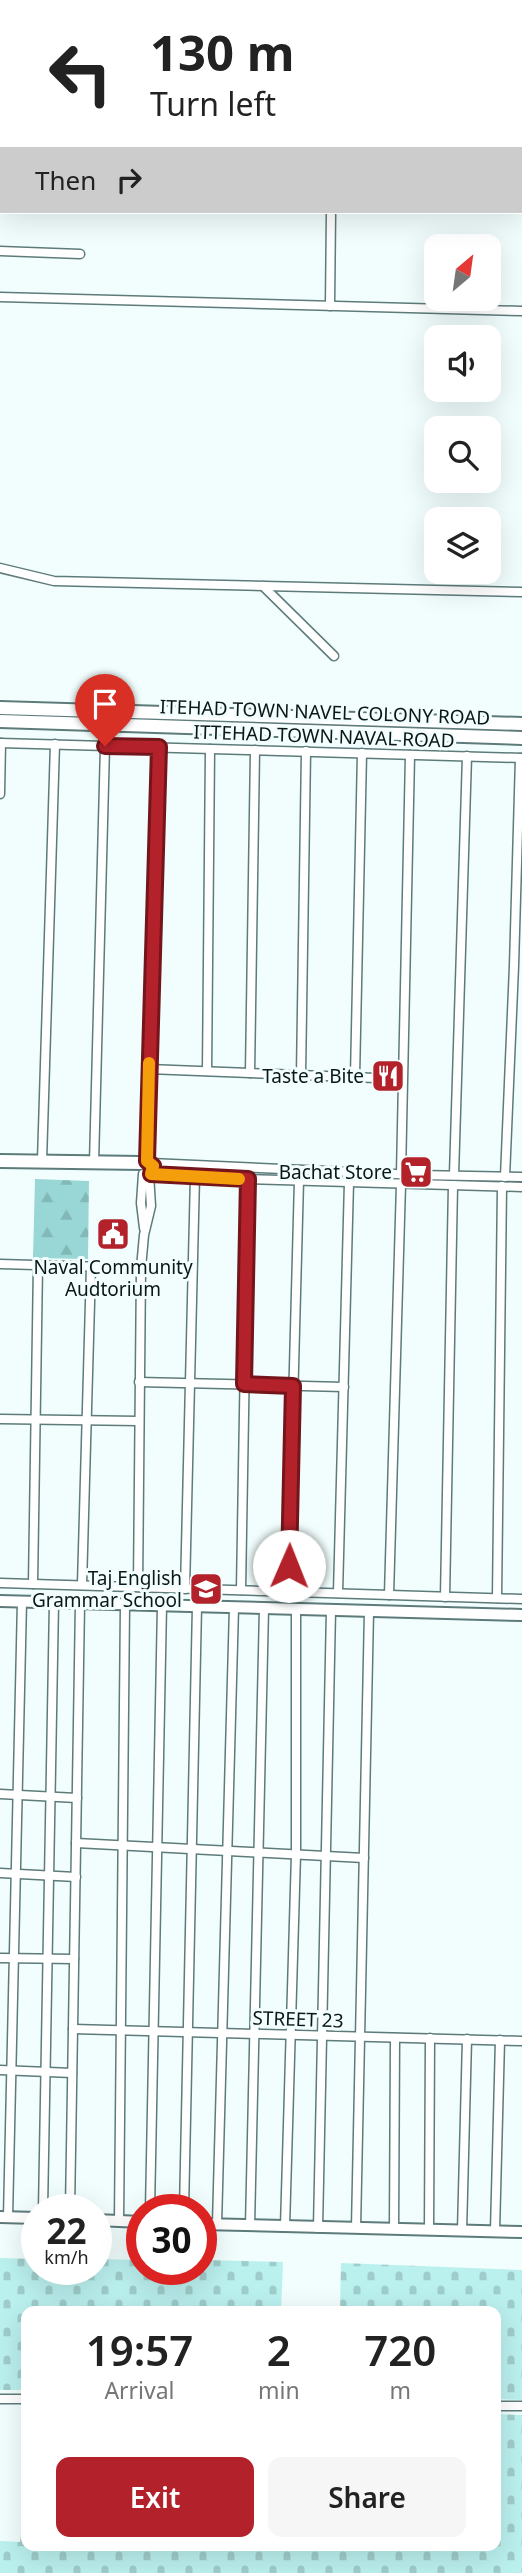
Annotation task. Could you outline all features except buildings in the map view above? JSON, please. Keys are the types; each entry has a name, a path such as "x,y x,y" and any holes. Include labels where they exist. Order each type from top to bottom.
{"main road":[{"name":"ITEHAD TOWN NAVEL COLONY ROAD","path":"0,708 522,724"},
{"name":"ITEHAD TOWN NAVEL COLONY ROAD","path":"0,721 522,738"},
{"path":"505,723 505,737"},
{"path":"0,1161 94,1163 146,1169"},
{"path":"0,1169 146,1169"}],"street":[{"path":"330,306 331,214"},
{"path":"0,251 79,254"},
{"path":"0,297 522,311"},
{"path":"0,568 54,581 522,592"},
{"path":"263,586 334,656"},
{"path":"0,794 1,743"},
{"name":"ITTEHAD TOWN NAVAL ROAD","path":"1,743 521,758"},
{"path":"42,1161 55,744"},
{"path":"94,1163 105,746"},
{"path":"138,1587 138,1421 144,1235 141,1203 146,1169 159,747"},
{"path":"207,1072 210,749"},
{"path":"250,1073 255,750"},
{"path":"301,1075 306,751"},
{"path":"355,1077 362,753"},
{"path":"389,1595 410,755"},
{"path":"454,1175 467,757"},
{"path":"505,1177 521,758"},
{"path":"148,1069 402,1079"},
{"path":"146,1169 195,1176 349,1182 454,1175 522,1177"},
{"path":"146,1169 401,1179 453,1185 522,1187"},
{"path":"185,1588 195,1176"},
{"path":"241,1590 248,1179"},
{"path":"288,1592 299,1180"},
{"path":"338,1593 349,1182"},
{"path":"445,1597 453,1185"},
{"path":"497,1598 502,1186"},
{"path":"0,1264 141,1268"},
{"path":"33,1584 38,1265"},
{"path":"82,1586 91,1266"},
{"path":"139,1382 344,1387"},
{"path":"0,1419 138,1421"},
{"path":"0,1583 522,1599"},
{"path":"0,1601 522,1615"},
{"path":"4,2217 12,2070 22,1601"},
{"path":"43,2194 54,1602"},
{"path":"69,2194 80,1603"},
{"path":"119,2221 125,1604"},
{"path":"150,2194 162,1605"},
{"path":"184,2194 197,1606"},
{"path":"234,1607 217,2224 522,2232"},
{"path":"250,2226 264,1608"},
{"path":"285,2227 296,1854 296,1609"},
{"path":"317,2228 331,1610"},
{"path":"356,2228 369,1611"},
{"path":"0,1794 77,1798"},
{"path":"76,1843 364,1858"},
{"path":"0,1873 76,1877"},
{"path":"0,1958 74,1959"},
{"name":"STREET 23","path":"73,2029 522,2041"},
{"path":"394,2229 395,2038"},
{"path":"429,2230 430,2038"},
{"path":"463,2231 467,2039"},
{"path":"495,2231 500,2040"},
{"path":"0,2070 72,2073"},
{"path":"112,2221 126,2221"},
{"path":"0,2399 21,2399"},
{"path":"501,2406 522,2406"}],"green space":[{"path":"35,1179 89,1181 88,1259 33,1258"},
{"path":"0,2258 21,2259 21,2285 112,2285 112,2259 126,2260 126,2285 217,2285 217,2260 283,2262 281,2306 21,2306 21,2390 0,2390"},
{"path":"341,2263 522,2270 522,2400 501,2399 501,2306 340,2306"},
{"path":"501,2414 522,2415 522,2573 0,2573 0,2541 20,2542 21,2534 21,2551 501,2551"}],"slow traffic":[{"path":"149,1063 147,1161 153,1166 151,1174 239,1179"}],"place":[{"name":"Taste a Bite","path":"388,1076"},
{"name":"Bachat Store","path":"416,1172"},
{"name":"Naval Community Audtorium","path":"113,1234"},
{"name":"Taj English Grammar School","path":"206,1589"}],"route":[{"path":"105,746 159,747 147,1161 153,1166 151,1174 248,1179 244,1384 293,1386 289,1566"}]}
